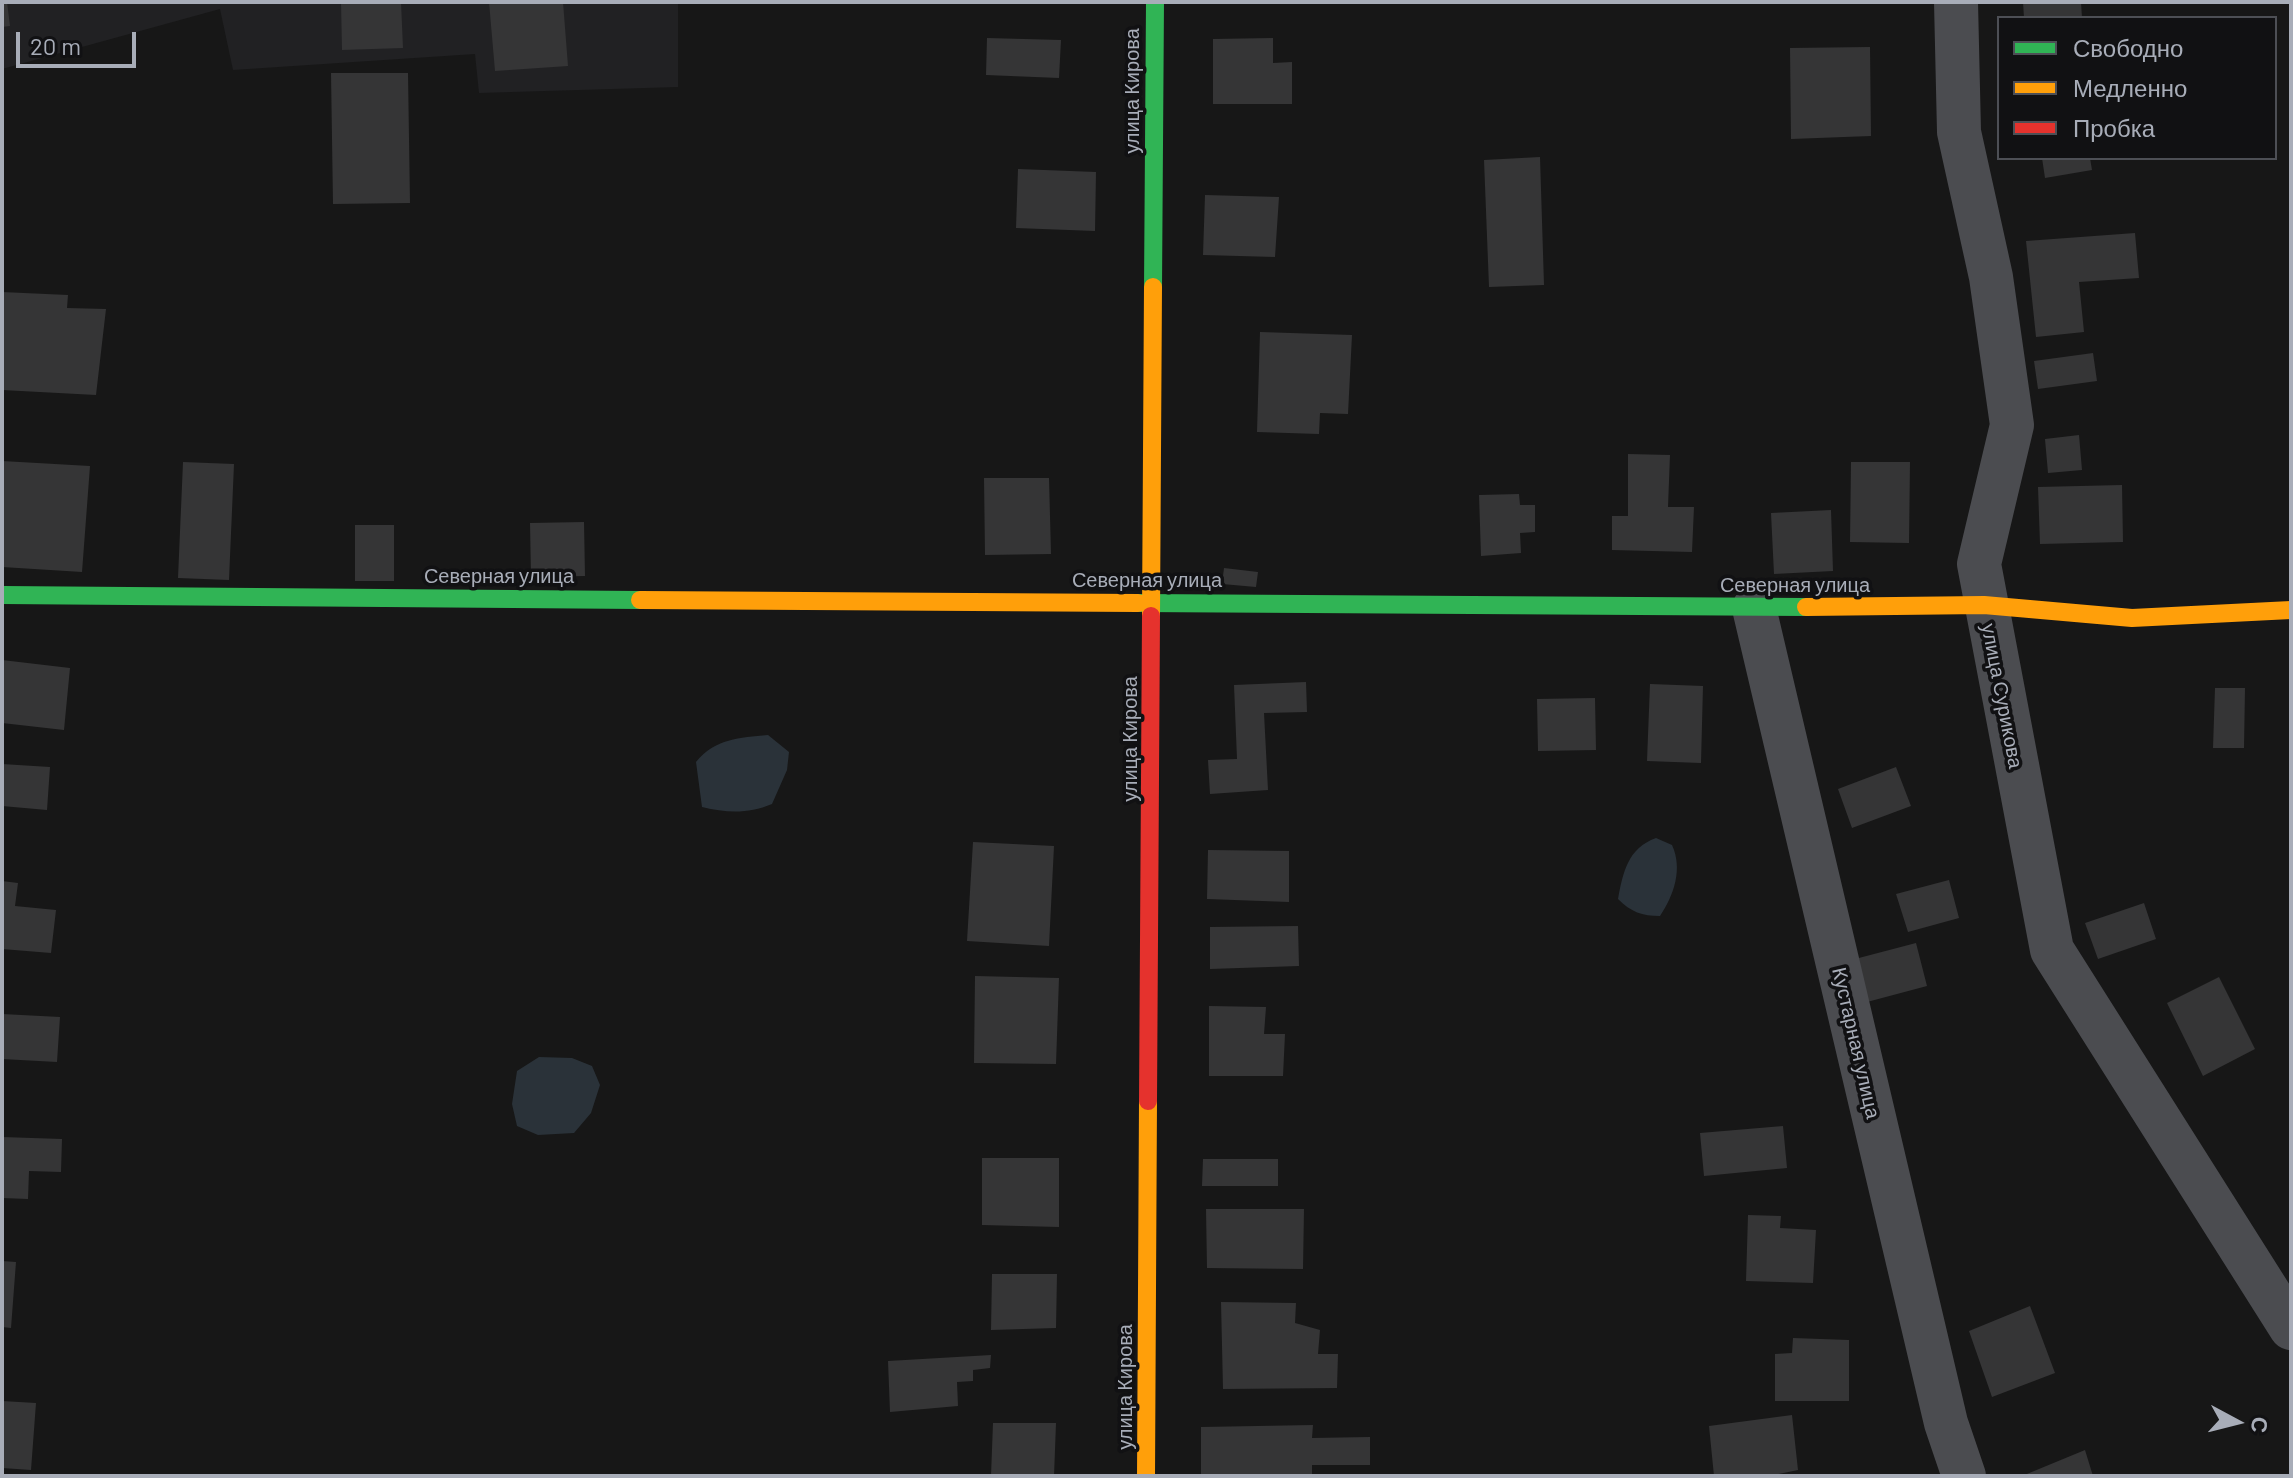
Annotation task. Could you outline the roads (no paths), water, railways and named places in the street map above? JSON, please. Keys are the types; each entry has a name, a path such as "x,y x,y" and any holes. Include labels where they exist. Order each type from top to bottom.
{"street":[{"name":"улица Кирова","path":"1146,1476 1155,2"},
{"name":"улица Сурикова","path":"1956,2 1959,132 1991,277 2012,425 1979,564 1984,605 2052,950 2291,1328"},
{"name":"Северная улица","path":"2,595 1754,608 1984,605 2132,618 2291,610"},
{"name":"Кустарная улица","path":"1754,608 1946,1423 1964,1476"}]}
